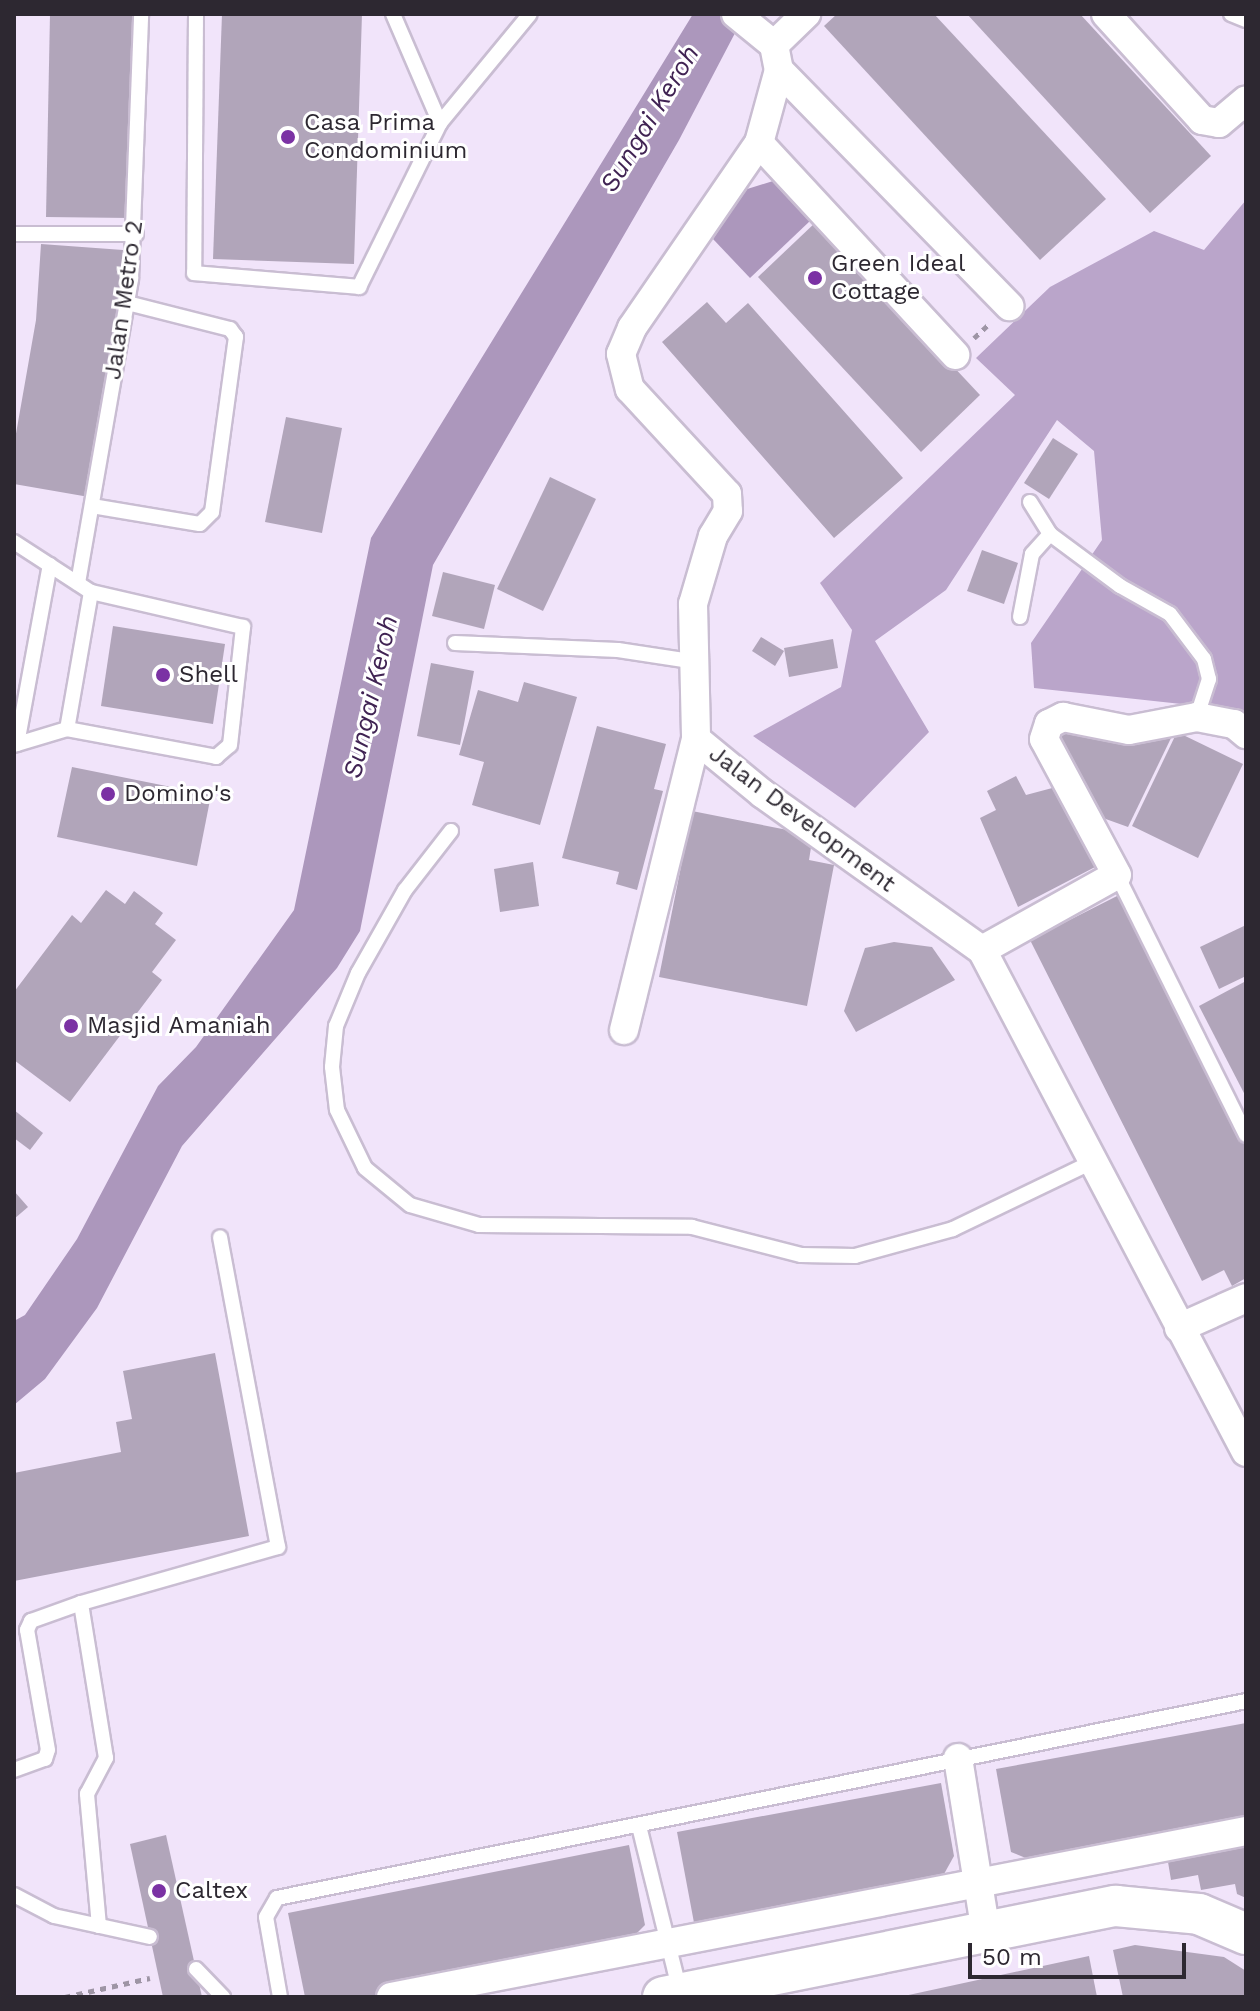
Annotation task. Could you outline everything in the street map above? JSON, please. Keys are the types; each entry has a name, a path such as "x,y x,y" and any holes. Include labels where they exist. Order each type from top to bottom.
{"street":[{"path":"736,14 1009,306"},
{"path":"772,49 806,14"},
{"path":"1106,14 1202,120 1219,123 1246,100"},
{"name":"Jalan Development","path":"772,49 759,143 632,328 621,354 630,389 727,494 728,511 713,536 693,604 690,661 696,739 763,794 982,950 1246,1452"},
{"path":"759,143 955,355"},
{"path":"982,950 1117,875 1044,739 1049,724 1063,717 1129,730 1197,717 1234,724 1246,734"},
{"path":"624,1030 696,739"},
{"path":"1179,1328 1246,1298"},
{"path":"958,1758 986,1933"},
{"path":"391,1997 1246,1831"},
{"path":"671,1995 1116,1906 1199,1914 1246,1934"}],"lane":[{"name":"Jalan Metro 2","path":"78,583 127,303 136,234 141,14"},
{"path":"196,14 197,276 361,286 440,123 530,14"},
{"path":"393,14 440,123"},
{"path":"1231,14 1246,20"},
{"path":"14,234 136,234"},
{"path":"92,506 200,524 212,512 236,337 230,329 127,303"},
{"path":"1030,502 1050,534 1120,586 1170,614 1207,669 1209,679 1197,717"},
{"path":"1020,617 1032,554 1050,534"},
{"path":"14,542 50,565 78,583 91,592 243,627 230,745 216,757 67,729 16,744 50,565"},
{"path":"67,729 91,592"},
{"path":"455,643 618,650 690,661"},
{"path":"451,831 405,890 358,973 336,1026 332,1067 337,1110 365,1168 410,1205 479,1225 692,1227 801,1255 855,1256 953,1229 1092,1162"},
{"path":"1117,875 1246,1135"},
{"path":"14,1770 45,1759 48,1750 27,1630 31,1621 81,1603 278,1547 220,1237"},
{"path":"81,1603 106,1758 87,1794 99,1926"},
{"path":"280,1997 266,1917 277,1898 1246,1701"},
{"path":"639,1826 667,1943 671,1995"},
{"path":"14,1895 54,1916 150,1937"},
{"path":"196,1969 223,1997"}],"path":[{"path":"955,355 1009,306"},
{"path":"65,1997 92,1994 150,1978"}],"shaded area":[{"path":"1246,200 1246,711 1034,688 1031,643 1102,540 1094,451 1057,420 946,590 875,641 929,732 855,808 753,736 841,687 852,630 820,583 1015,395 976,358 1050,287 1154,231 1204,250"}],"water":[{"name":"Sungai Keroh","path":"693,14 745,14 679,140 433,565 360,931 337,968 182,1146 97,1308 45,1379 14,1405 14,1321 25,1315 77,1239 158,1086 196,1047 294,910 371,538"},
{"path":"773,181 811,220 750,278 713,239 744,190"}],"building":[{"path":"50,14 133,14 130,218 46,217"},
{"name":"Casa Prima Condominium","path":"222,14 362,14 354,264 213,259"},
{"path":"837,14 934,14 1106,199 1040,260 824,26"},
{"path":"967,14 1080,14 1211,156 1150,213"},
{"path":"817,221 980,395 921,452 758,277"},
{"path":"41,244 123,250 114,357 89,497 14,484 14,445 36,320"},
{"path":"707,302 726,323 748,303 903,478 834,538 662,342"},
{"path":"286,417 342,428 322,533 265,522"},
{"path":"1053,438 1078,454 1049,499 1024,483"},
{"path":"550,477 596,499 543,611 497,589"},
{"path":"982,550 1018,563 1004,604 967,591"},
{"path":"443,572 495,585 484,629 432,616"},
{"name":"Shell","path":"113,626 225,644 213,724 101,706"},
{"path":"761,637 784,651 775,666 752,651"},
{"path":"833,639 838,668 789,677 784,648"},
{"path":"431,663 474,671 460,745 417,736"},
{"path":"524,682 577,697 540,825 472,805 484,762 459,755 478,690 518,702"},
{"path":"1068,724 1153,729 1172,736 1128,827 1103,818 1059,737"},
{"path":"597,726 666,744 654,789 663,791 637,890 616,884 619,872 562,858"},
{"path":"1177,732 1243,764 1198,858 1132,826"},
{"path":"72,767 211,795 197,866 57,837"},
{"path":"1016,776 1026,795 1056,787 1097,866 1018,907 980,818 996,810 987,791"},
{"path":"692,811 813,835 809,860 834,865 807,1006 659,977"},
{"path":"533,862 539,906 500,912 494,869"},
{"name":"Masjid Amaniah","path":"106,890 125,904 134,891 163,913 155,924 176,940 152,972 162,980 70,1102 14,1060 14,992 72,915 81,923"},
{"path":"1121,894 1246,1140 1246,1278 1232,1286 1224,1270 1202,1281 1030,940"},
{"path":"1246,925 1246,976 1219,989 1200,947"},
{"path":"894,942 932,947 955,980 856,1032 844,1011 865,948"},
{"path":"1246,981 1246,1097 1199,1006"},
{"path":"14,1110 43,1133 30,1150 14,1138"},
{"path":"14,1191 28,1207 14,1219"},
{"path":"215,1353 249,1536 14,1581 14,1473 121,1452 116,1422 132,1419 123,1371"},
{"path":"1246,1723 1246,1821 1033,1861 1011,1852 996,1769"},
{"path":"941,1783 954,1856 939,1883 695,1928 677,1832"},
{"name":"Caltex","path":"166,1835 202,1997 163,1997 130,1844"},
{"path":"1246,1842 1246,1898 1237,1894 1235,1884 1201,1890 1198,1875 1171,1880 1167,1856"},
{"path":"629,1845 645,1925 624,1946 366,1997 305,1997 288,1913"},
{"path":"1135,1945 1224,1957 1246,1971 1246,1997 1123,1997 1113,1950"},
{"path":"1089,1956 1097,1997 904,1997 904,1996"}],"place":[{"name":"Casa Prima Condominium","path":"288,137"},
{"name":"Green Ideal Cottage","path":"815,278"},
{"name":"Shell","path":"163,675"},
{"name":"Domino's","path":"108,794"},
{"name":"Masjid Amaniah","path":"71,1026"},
{"name":"Caltex","path":"159,1891"}]}
